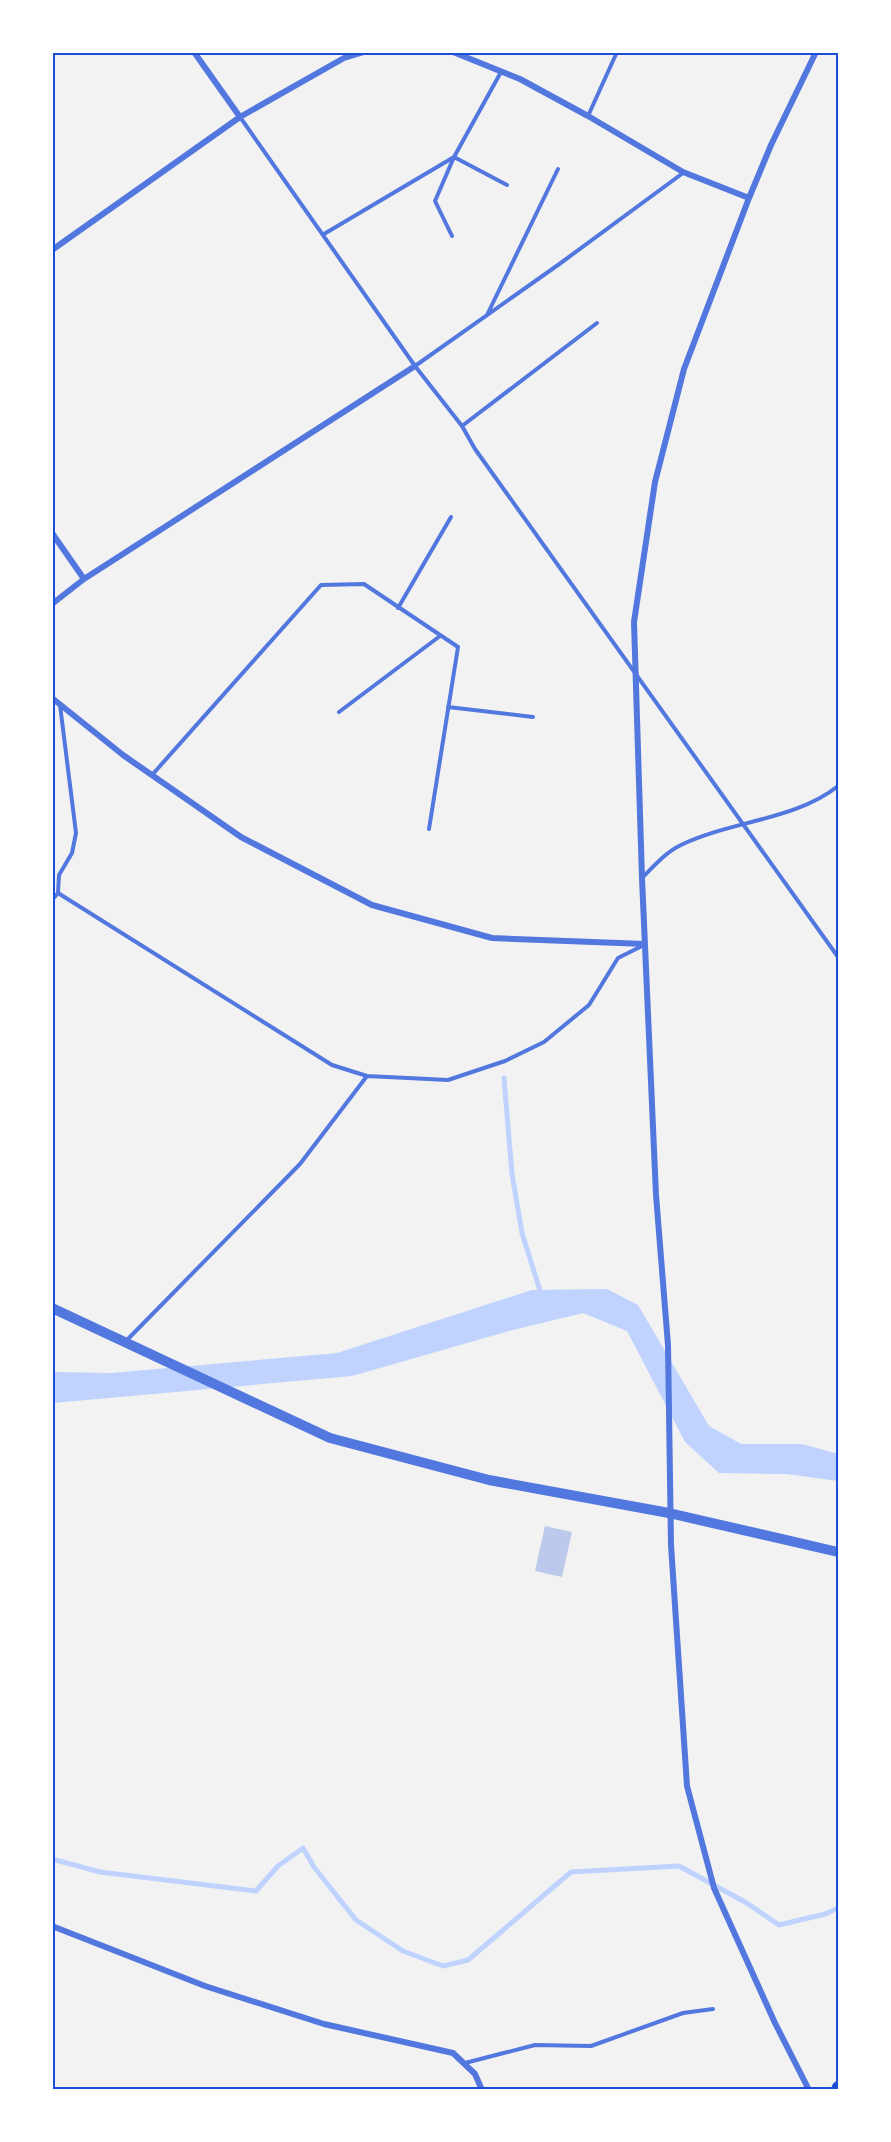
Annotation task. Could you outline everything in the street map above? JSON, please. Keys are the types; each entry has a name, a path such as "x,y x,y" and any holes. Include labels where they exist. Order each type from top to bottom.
{"street":[{"path":"194,52 240,117"},
{"path":"52,250 240,117 344,58 364,52"},
{"path":"453,52 520,79 683,172 749,198"},
{"path":"809,2090 714,1888 687,1786 669,1513 668,1345 656,1195 642,878 634,622 655,482 684,369 771,145 816,52"},
{"path":"52,604 84,579 415,366"},
{"path":"52,533 84,579"},
{"path":"52,698 123,755 241,837 372,905 492,938 645,944"},
{"path":"52,1308 330,1438 489,1480 669,1513 838,1552"},
{"path":"52,1926 205,1986 324,2024 453,2053 475,2074 482,2090"}],"lane":[{"path":"588,116 617,52"},
{"path":"452,236 435,201 454,157 501,72"},
{"path":"240,117 415,366 462,426 475,449 838,957"},
{"path":"324,234 454,157"},
{"path":"454,157 507,185"},
{"path":"486,316 558,169"},
{"path":"415,366 683,172"},
{"path":"462,426 597,323"},
{"path":"398,608 451,517"},
{"path":"152,775 321,585 364,584 458,647 429,829"},
{"path":"339,712 440,636"},
{"path":"52,900 58,893 59,875 72,853 76,833 60,705"},
{"path":"448,707 533,717"},
{"path":"642,878 662,858 681,845 801,807 838,786"},
{"path":"58,893 332,1065 368,1076 448,1080 505,1061 544,1042 589,1005 618,958 645,944"},
{"path":"125,1341 300,1164 368,1076"},
{"path":"464,2063 535,2045 591,2046 683,2013 713,2009"}],"water":[{"path":"607,1289 638,1305 709,1426 741,1444 802,1444 838,1454 838,1481 787,1474 719,1473 685,1442 627,1331 583,1313 513,1330 352,1376 53,1403 53,1372 111,1373 337,1353 532,1290"}],"building":[{"path":"545,1526 572,1532 562,1577 535,1571"}],"waterway":[{"path":"504,1078 512,1174 522,1233 542,1297"},
{"path":"52,1859 100,1872 256,1891 278,1866 303,1848 314,1867 356,1920 403,1951 443,1966 468,1960 571,1872 679,1866 745,1902 779,1925 825,1914 838,1908"}]}
